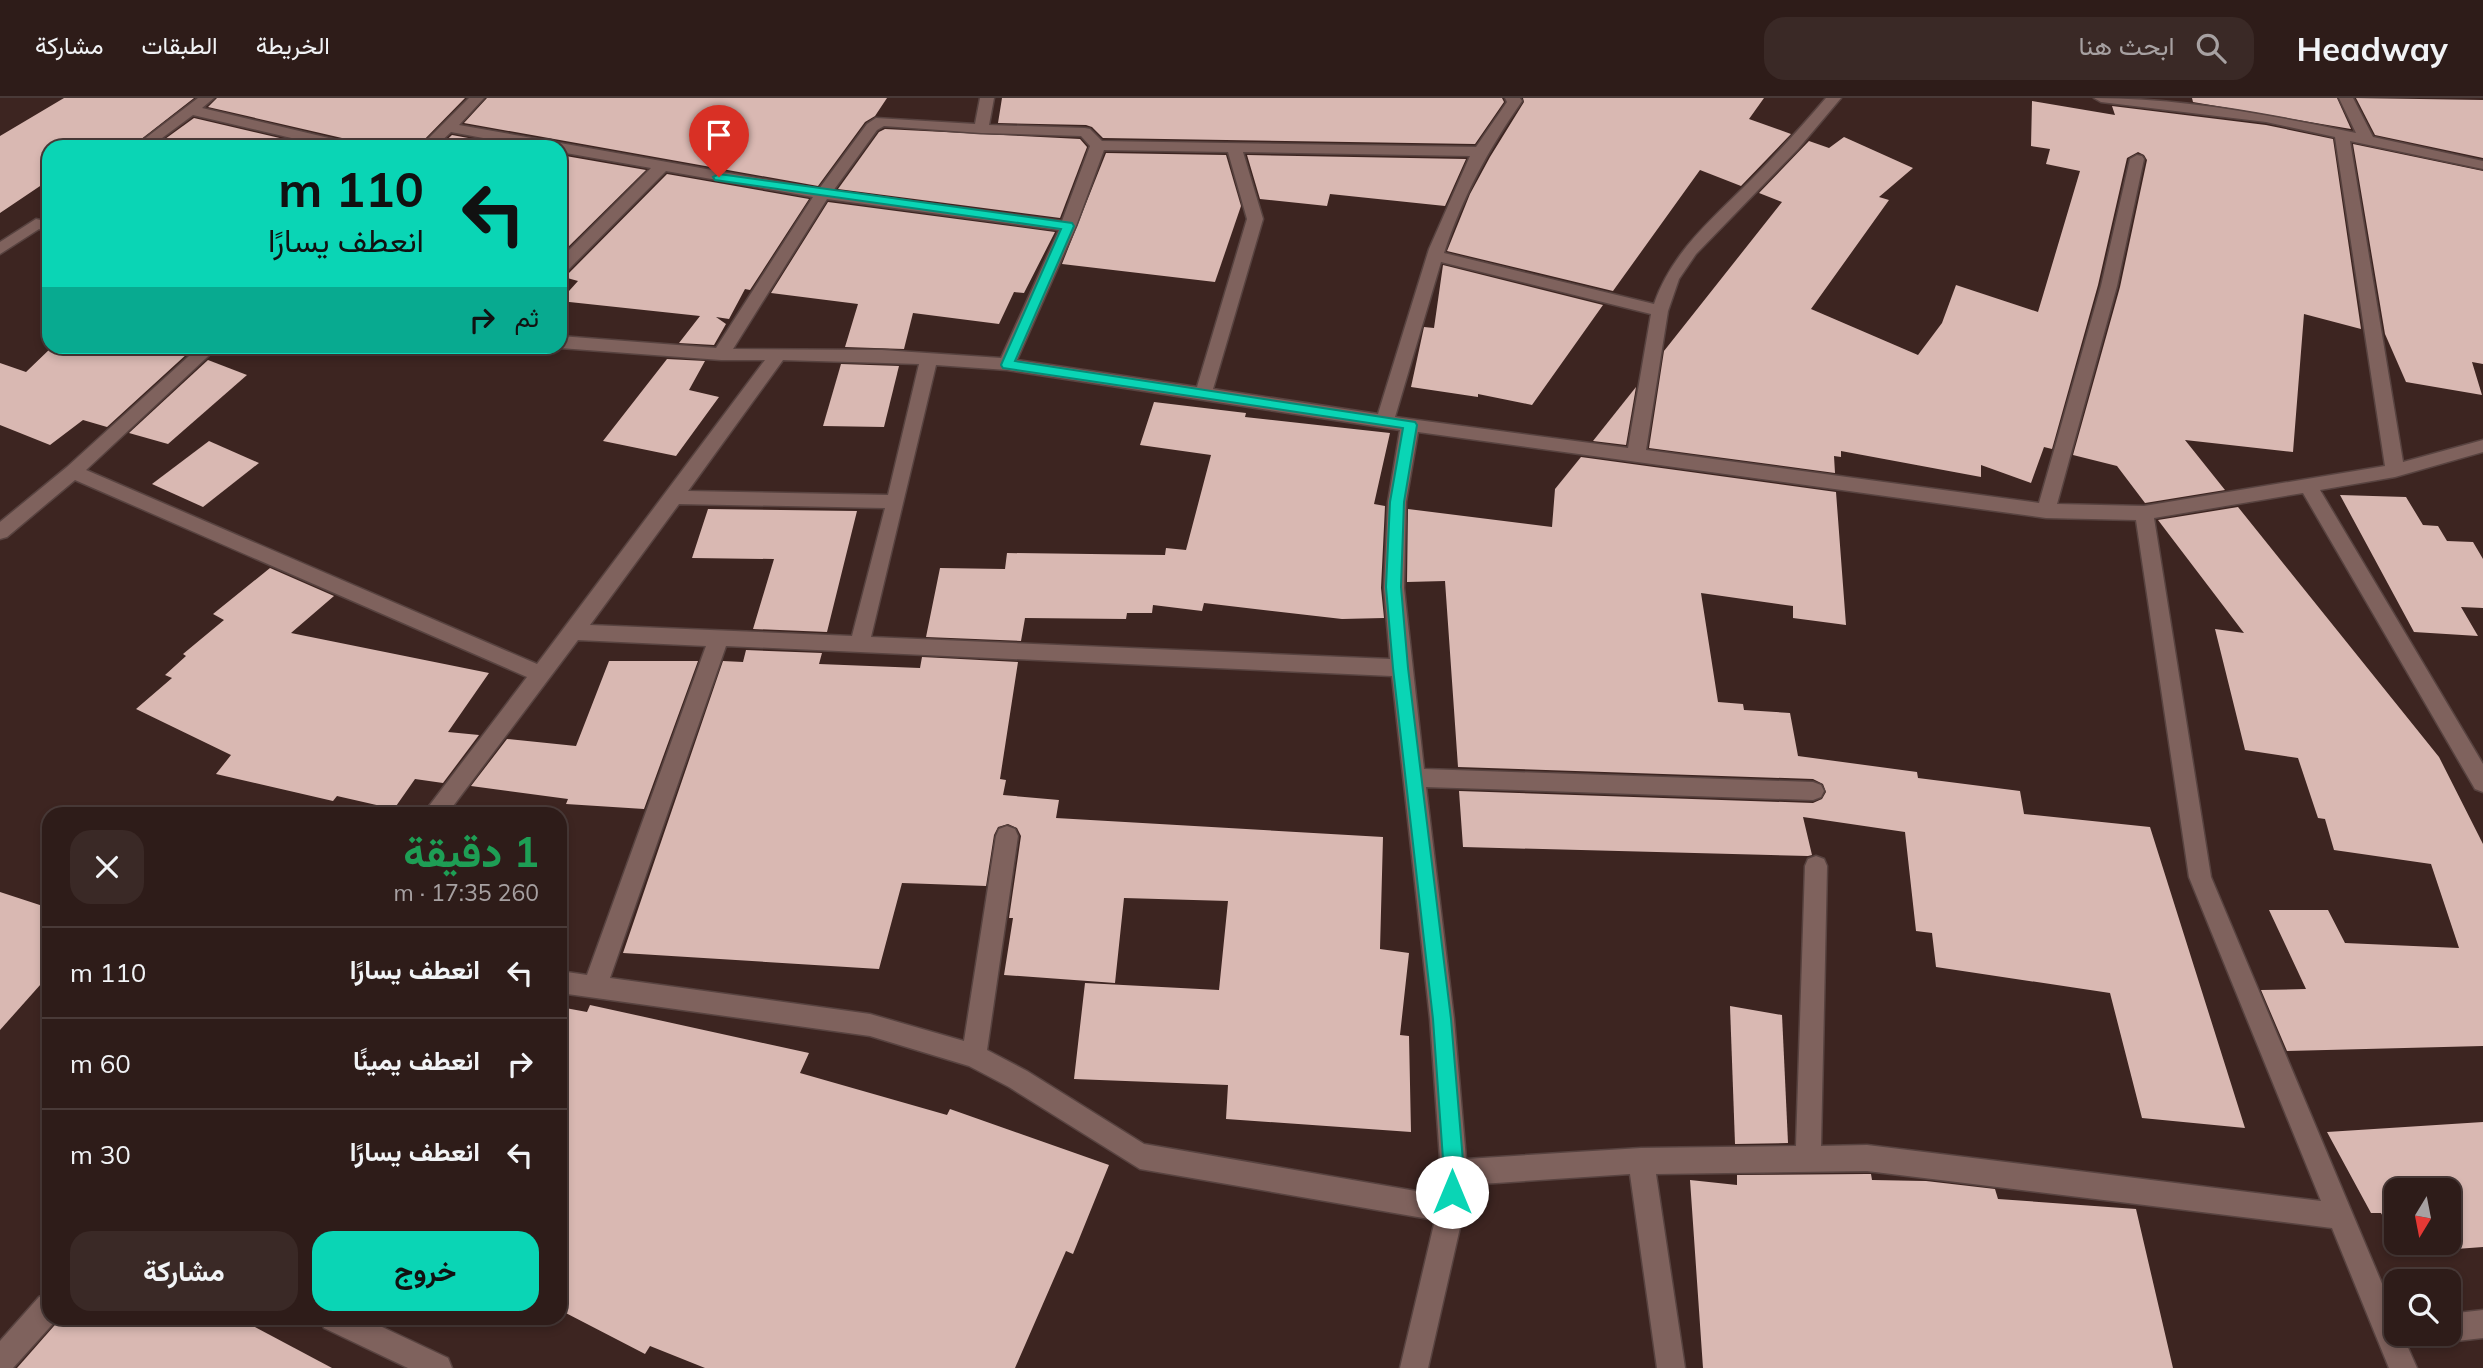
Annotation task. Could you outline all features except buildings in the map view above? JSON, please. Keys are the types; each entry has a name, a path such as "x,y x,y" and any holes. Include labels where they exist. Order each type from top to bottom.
{"street":[{"path":"150,140 207,98"},
{"path":"434,140 477,98"},
{"path":"981,129 987,98"},
{"path":"1385,421 1464,180 1515,101 1512,98"},
{"path":"2101,98 2266,118 2483,165"},
{"path":"2346,98 2367,140"},
{"path":"1636,456 1660,311 1671,279 1689,251 1793,146 1828,99"},
{"path":"191,110 319,140"},
{"path":"720,354 823,194 872,127 881,121 981,129 1085,132 1098,145 1480,152"},
{"path":"448,127 511,140"},
{"path":"2342,134 2395,471"},
{"path":"1007,365 1068,226 1098,145"},
{"path":"1203,392 1255,219 1235,149"},
{"path":"567,151 823,194 1068,226"},
{"path":"2046,511 2109,286 2137,159"},
{"path":"567,261 661,167"},
{"path":"0,249 42,223"},
{"path":"1437,256 1660,311"},
{"path":"567,343 720,354 882,356 1007,365 1203,392 1410,425 2046,511 2144,513 2395,471 2483,446"},
{"path":"0,532 74,472 202,354"},
{"path":"439,807 574,632 776,356"},
{"path":"860,643 929,359"},
{"path":"1410,425 1397,502 1394,587 1442,1019 1454,1173 1451,1210 1414,1368"},
{"path":"74,472 541,674"},
{"path":"2308,486 2483,783"},
{"path":"673,497 896,502"},
{"path":"2144,513 2200,877 2340,1216 2384,1308"},
{"path":"574,632 1401,668"},
{"path":"595,986 719,638"},
{"path":"2461,748 2483,748"},
{"path":"1414,778 1813,791"},
{"path":"974,1056 1007,836"},
{"path":"1808,1158 1816,866"},
{"path":"567,983 870,1025 974,1056 1018,1079 1140,1156 1451,1210"},
{"path":"1454,1173 1641,1161 1867,1158 2340,1216"},
{"path":"1641,1161 1671,1368"},
{"path":"0,1362 42,1315"},
{"path":"2461,1327 2483,1324"},
{"path":"349,1325 438,1368"},
{"path":"2399,1346 2403,1368"}],"route":[{"path":"719,177 823,194 1068,226 1007,365 1203,392 1410,425 1397,502 1394,587 1442,1019 1454,1173 1452,1192"}]}
